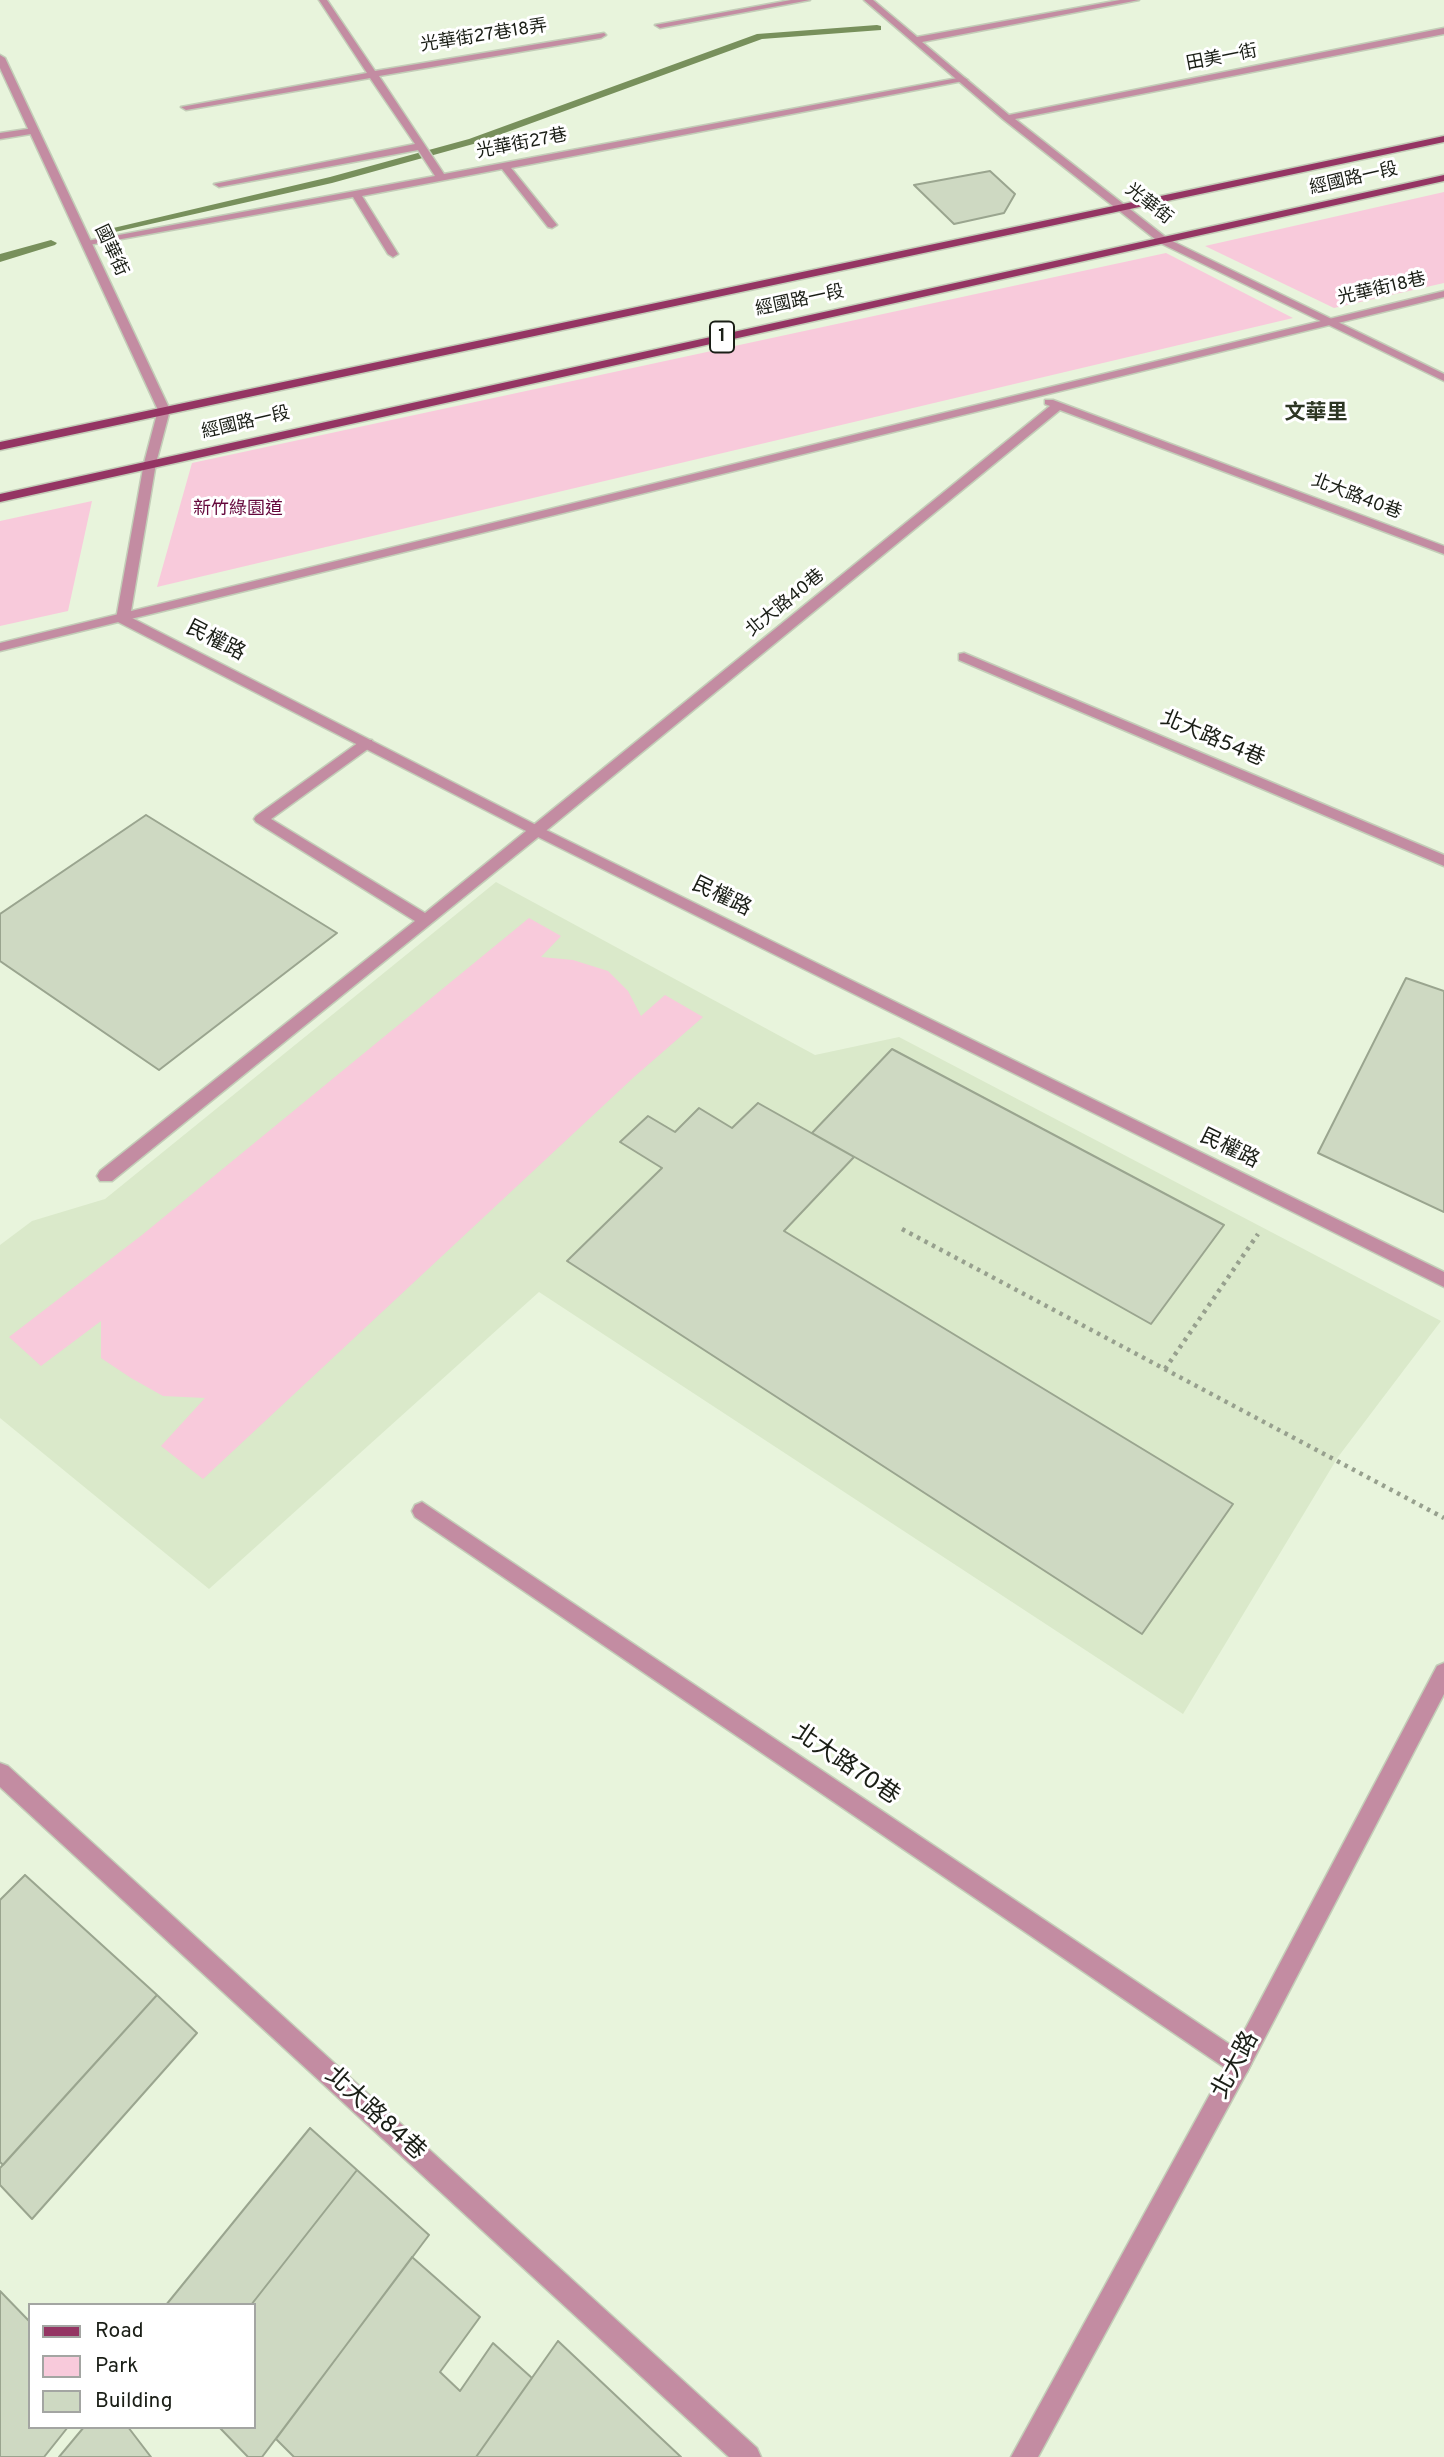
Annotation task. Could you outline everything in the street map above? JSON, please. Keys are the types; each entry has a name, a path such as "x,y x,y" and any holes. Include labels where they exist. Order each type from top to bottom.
{"main road":[{"name":"經國路一段","path":"0,446 1444,139"},
{"name":"經國路一段","path":"0,498 1444,178"}],"street":[{"path":"323,0 442,178"},
{"path":"660,25 806,0"},
{"name":"光華街","path":"868,0 1007,118 1164,241 1444,378"},
{"path":"916,40 1135,0"},
{"name":"田美一街","path":"1007,118 1444,32"},
{"name":"光華街27巷18弄","path":"186,107 601,35"},
{"name":"國華街","path":"0,58 164,410"},
{"name":"光華街27巷","path":"87,244 963,80"},
{"path":"0,136 34,131"},
{"path":"219,184 421,146"},
{"path":"505,166 552,225"},
{"path":"356,194 393,254"},
{"name":"光華街18巷","path":"0,647 124,619 1444,294"},
{"name":"北大路40巷","path":"1033,396 1444,550"},
{"name":"北大路40巷","path":"106,1175 537,831 1058,405"},
{"path":"124,619 150,463 164,410"},
{"name":"民權路","path":"124,619 537,831 1444,1280"},
{"name":"北大路54巷","path":"964,657 1444,862"},
{"path":"367,743 261,819 425,920"},
{"name":"北大路70巷","path":"422,1511 1239,2064"},
{"name":"北大路","path":"1024,2457 1239,2064 1444,1673"},
{"name":"北大路84巷","path":"0,1773 748,2457"}],"path":[{"path":"1165,1369 1281,1199"},
{"path":"902,1228 1444,1518"}],"shaded area":[{"path":"496,882 815,1055 899,1037 1441,1321 1338,1457 1183,1714 539,1292 209,1589 0,1418 0,1245 32,1221 105,1199"}],"green space":[{"path":"1444,192 1444,283 1334,308 1205,246"},
{"name":"新竹綠園道","path":"1166,253 1293,318 157,587 192,463"},
{"path":"92,501 68,611 0,626 0,521"},
{"path":"529,918 561,936 541,957 573,960 608,971 628,991 641,1016 665,995 703,1017 634,1077 203,1479 161,1446 205,1398 163,1396 101,1358 101,1321 41,1366 9,1337 142,1235"}],"building":[{"path":"990,171 1015,194 1004,213 954,224 914,185"},
{"path":"146,815 337,933 159,1070 0,961 0,914"},
{"path":"1406,978 1444,991 1444,1212 1318,1153"},
{"path":"892,1049 1224,1225 1151,1324 812,1133"},
{"path":"758,1103 854,1157 784,1231 1233,1504 1142,1634 567,1261 662,1168 620,1142 648,1116 675,1132 699,1108 732,1128"},
{"path":"25,1875 157,1995 3,2165 0,2162 0,1900"},
{"path":"157,1995 197,2033 32,2219 0,2185 0,2168"},
{"path":"310,2128 357,2170 253,2303 168,2303"},
{"path":"357,2170 429,2235 262,2457 248,2457 221,2429 256,2429 256,2303 253,2303"},
{"path":"412,2257 480,2317 440,2372 460,2391 493,2343 532,2378 476,2457 294,2457 276,2439"},
{"path":"0,2291 28,2320 28,2429 66,2429 44,2457 0,2457"},
{"path":"558,2341 681,2457 476,2457"},
{"path":"82,2429 130,2429 151,2457 59,2457"}],"waterway":[{"path":"115,229 332,180 473,141 761,36 877,28"},
{"path":"0,258 51,243"}],"district":[{"name":"文華里","path":"1316,415"}]}
